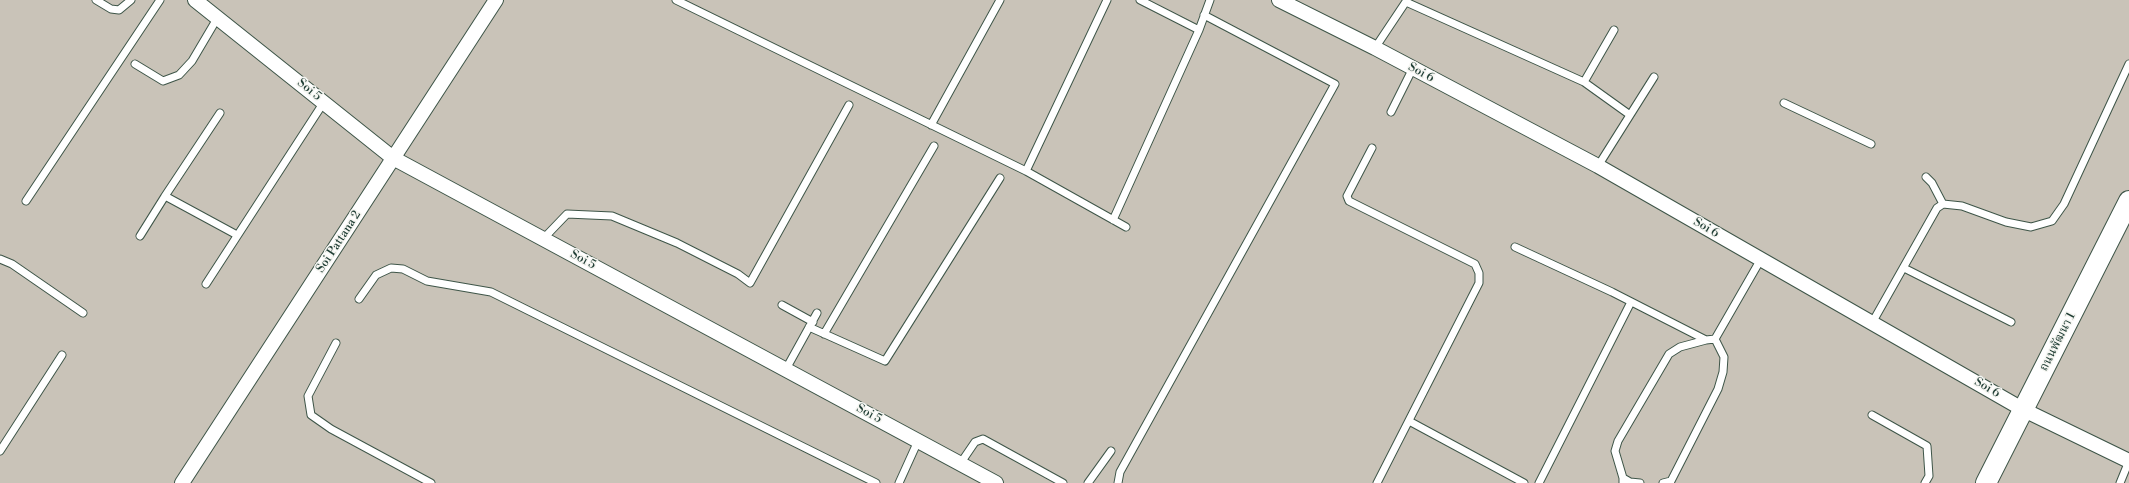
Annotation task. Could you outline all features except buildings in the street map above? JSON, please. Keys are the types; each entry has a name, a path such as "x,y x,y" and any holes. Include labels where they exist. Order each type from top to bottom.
{"main road":[{"name":"ถนนพัฒนา 1","path":"1986,483 2129,201"}],"street":[{"name":"Soi 5","path":"195,0 393,158 996,483"},
{"name":"Soi Pattana 2","path":"182,483 496,0"},
{"name":"Soi 6","path":"1279,0 1375,48 1598,166 2024,410 2129,461"}],"lane":[{"path":"96,0 111,9 119,10 131,0"},
{"path":"26,201 160,0"},
{"path":"676,0 1026,172 1126,227"},
{"path":"931,125 1000,0"},
{"path":"1026,172 1107,0"},
{"path":"1140,0 1199,30"},
{"path":"1112,220 1199,30 1210,0"},
{"path":"1375,48 1406,1 1584,82 1630,115"},
{"path":"1118,483 1120,472 1335,84 1204,16"},
{"path":"135,64 163,81 179,75 192,61 218,17"},
{"path":"1584,82 1614,30"},
{"path":"1872,323 1937,208 1943,204 1962,206 2006,222 2030,227 2052,221 2064,204 2129,64"},
{"path":"1391,112 1413,68"},
{"path":"1598,166 1654,77"},
{"path":"206,284 324,102"},
{"path":"1784,103 1871,144"},
{"path":"544,239 567,214 612,216 677,243 738,274 750,283 850,105"},
{"path":"140,236 220,113"},
{"path":"824,334 934,146"},
{"path":"1372,148 1347,196 1349,201 1475,264 1479,273 1479,283 1377,483"},
{"path":"1926,177 1932,183 1943,204"},
{"path":"782,305 824,334 885,361 1000,178"},
{"path":"165,196 238,235"},
{"path":"1515,247 1631,302 1706,340"},
{"path":"0,259 12,264 83,313"},
{"path":"1715,339 1761,259"},
{"path":"359,299 376,275 391,268 403,269 427,281 491,292 876,483"},
{"path":"1904,268 2012,322"},
{"path":"1539,483 1631,302"},
{"path":"786,369 817,313"},
{"path":"1640,483 1623,480 1615,451 1618,441 1669,354 1680,347 1715,339"},
{"path":"1663,483 1671,481 1718,389 1723,372 1724,357 1715,339"},
{"path":"336,343 308,396 312,415 331,429 431,483"},
{"path":"0,451 62,355"},
{"path":"1872,415 1927,446 1929,476 1925,483"},
{"path":"1409,421 1524,483"},
{"path":"960,464 975,442 983,439 1063,483"},
{"path":"899,483 918,441"},
{"path":"1088,483 1111,451"},
{"path":"2120,483 2129,461"}],"shaded area":[{"path":"0,0 2129,0 2129,483 0,483"}]}
